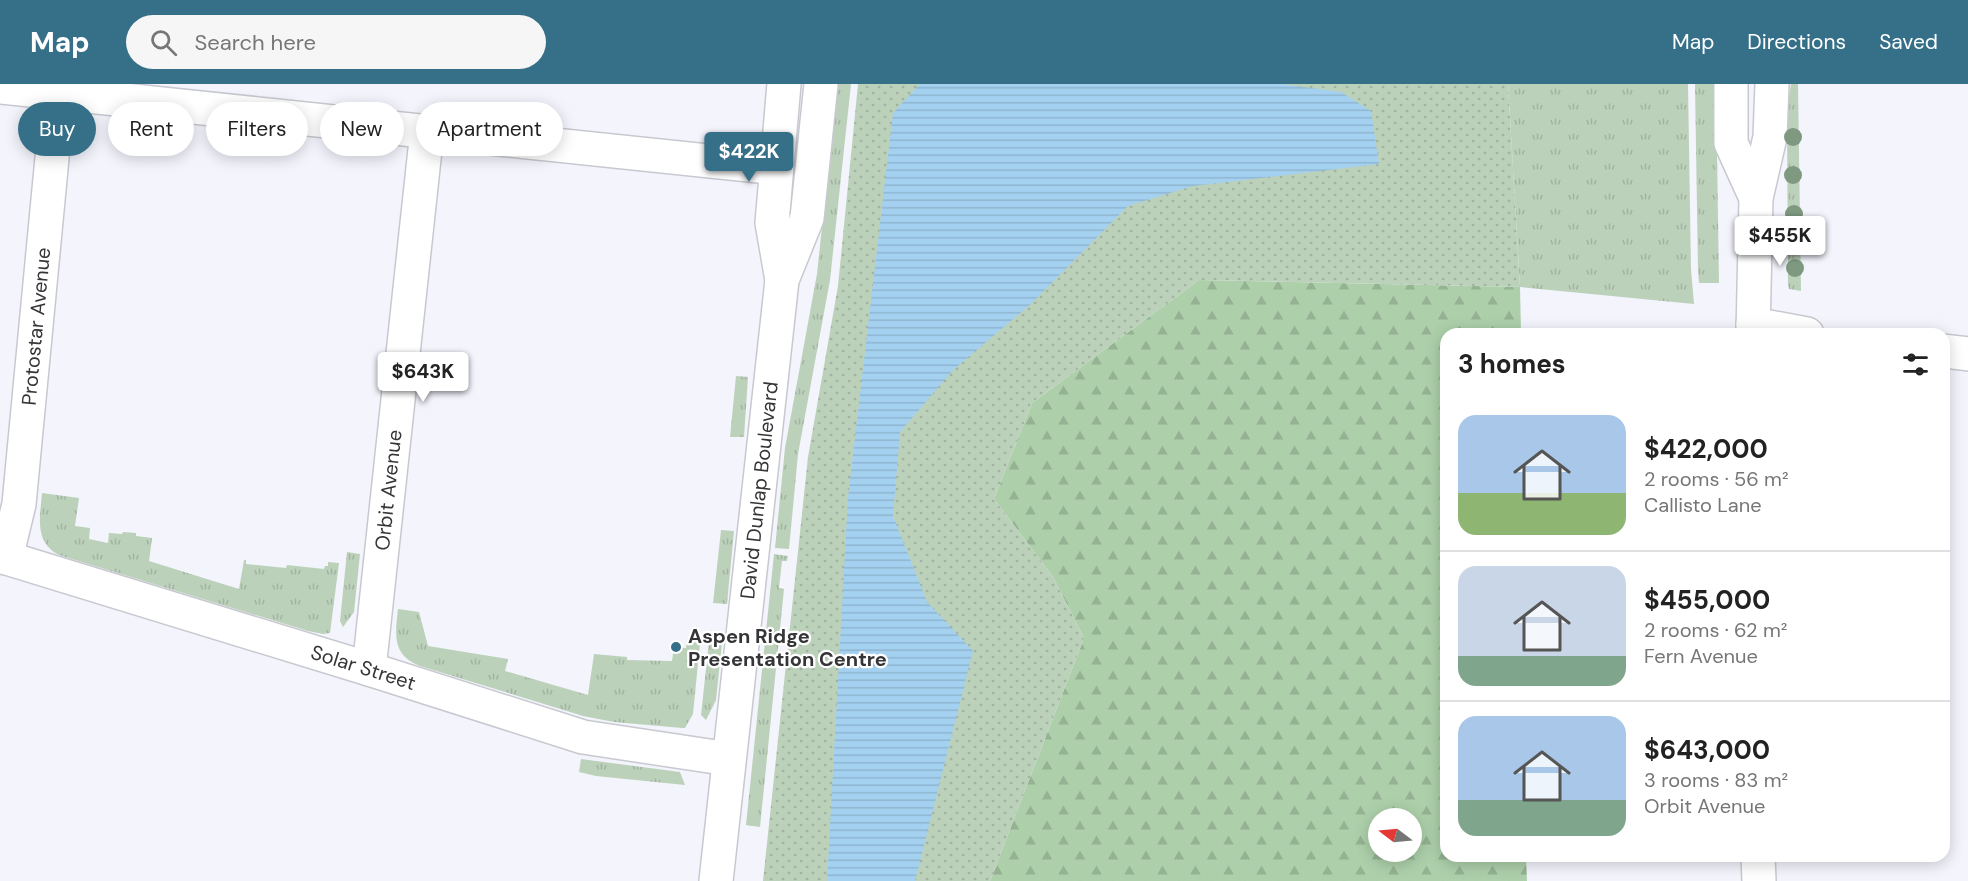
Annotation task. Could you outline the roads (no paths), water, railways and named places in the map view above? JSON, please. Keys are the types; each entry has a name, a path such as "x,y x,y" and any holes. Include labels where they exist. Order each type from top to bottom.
{"street":[{"name":"David Dunlap Boulevard","path":"782,280 772,223 784,84"},
{"name":"David Dunlap Boulevard","path":"716,881 782,280 807,218 821,84"},
{"path":"1731,84 1731,143 1756,198"},
{"path":"1753,328 1756,198 1770,137 1772,84"},
{"path":"0,87 416,130"},
{"name":"Protostar Avenue","path":"3,557 19,504 54,137 61,93"},
{"path":"563,145 776,168"},
{"name":"Orbit Avenue","path":"369,669 424,156"},
{"path":"1950,352 1968,354"},
{"name":"Solar Street","path":"3,557 583,737 729,759"},
{"path":"1758,862 1759,881"}],"water":[{"path":"920,84 1281,84 1341,92 1371,111 1379,164 1193,186 1128,206 1031,304 953,370 900,432 893,516 927,602 973,651 915,881 827,881 848,497 893,113"}],"place":[{"name":"Aspen Ridge Presentation Centre","path":"676,647"}]}
